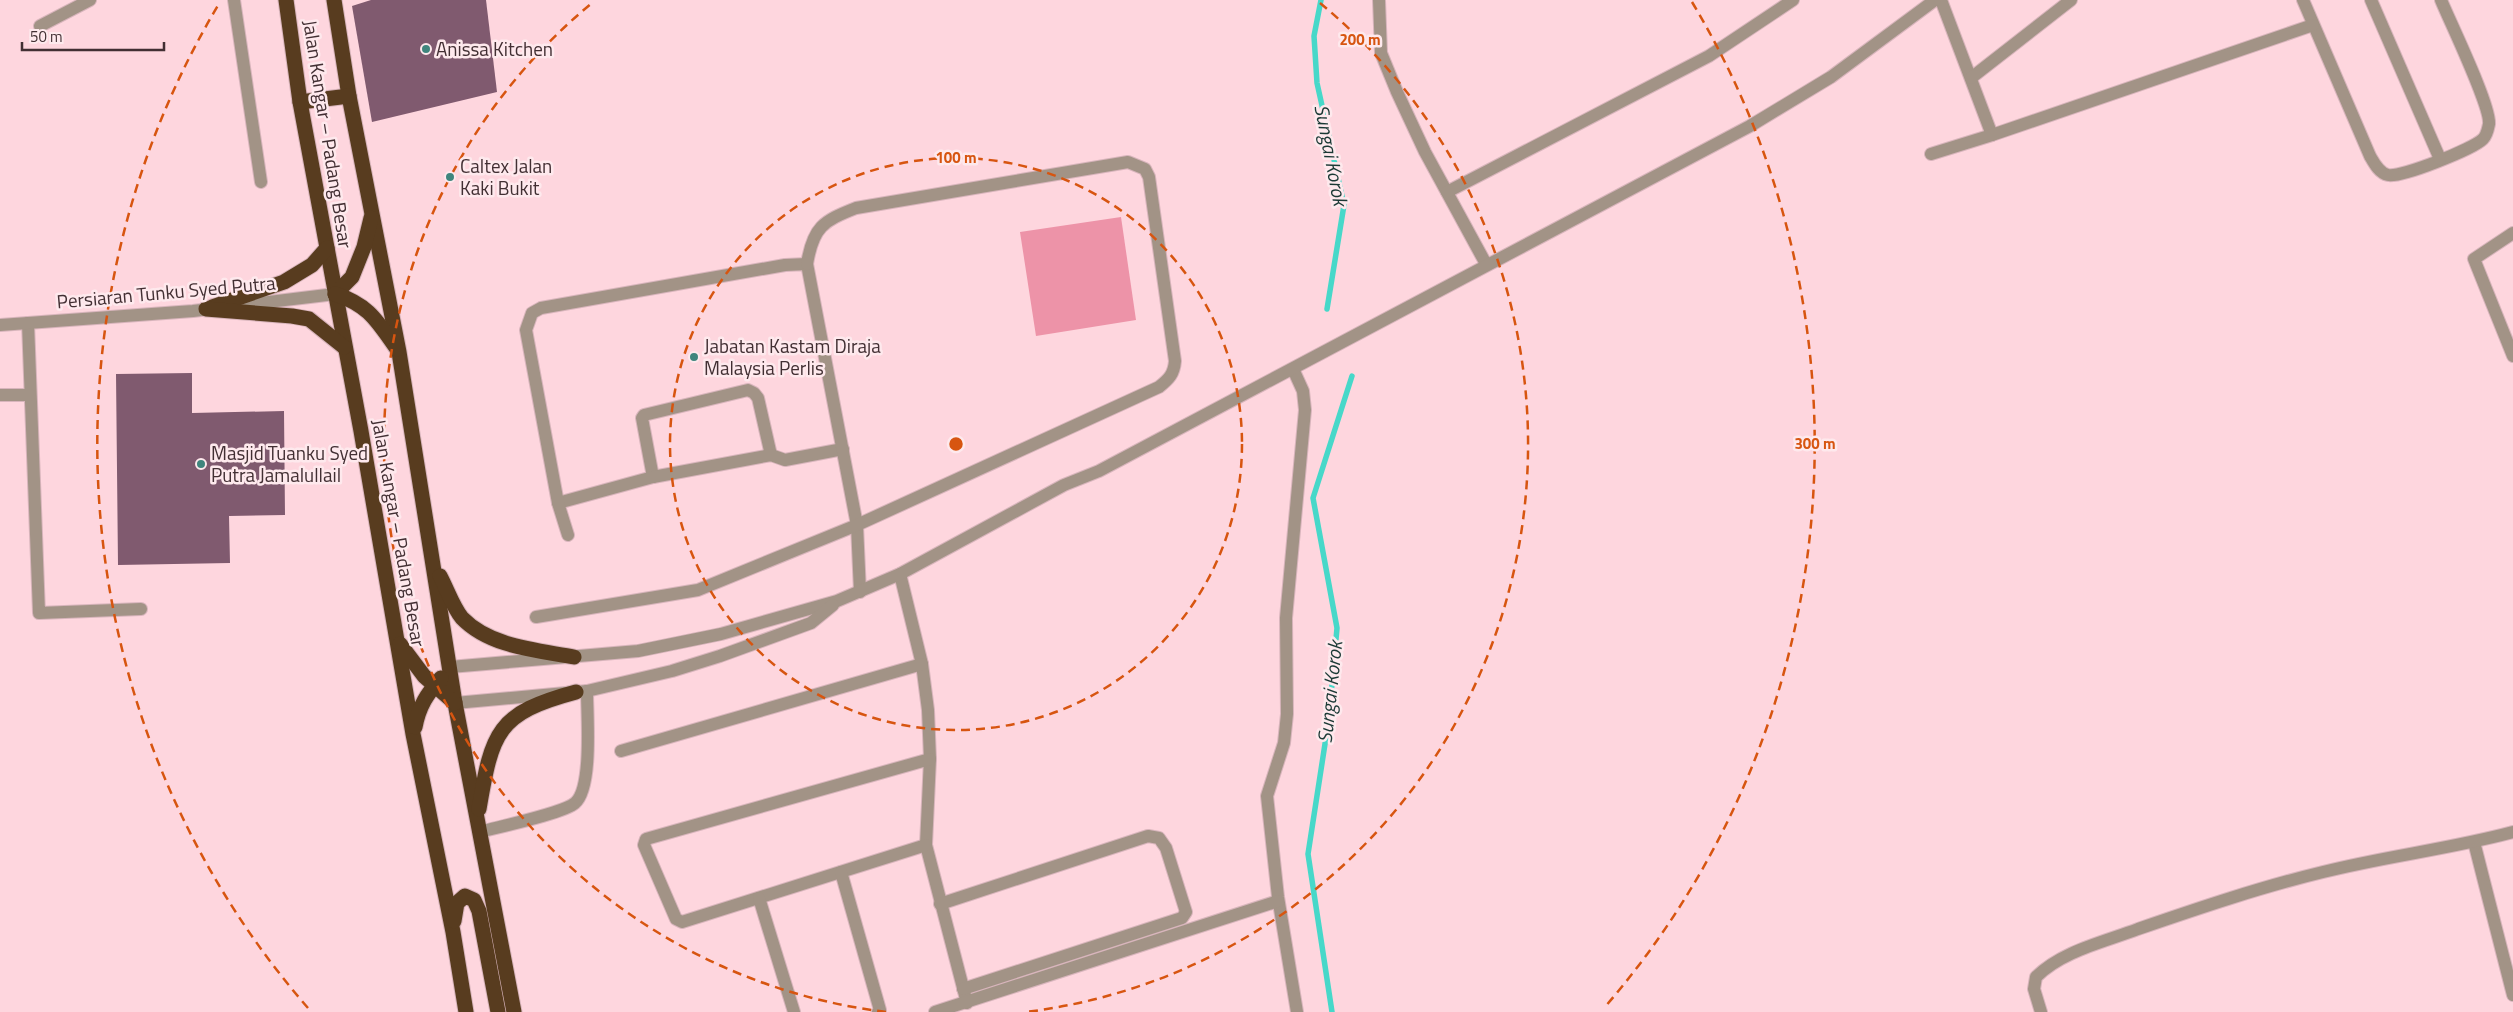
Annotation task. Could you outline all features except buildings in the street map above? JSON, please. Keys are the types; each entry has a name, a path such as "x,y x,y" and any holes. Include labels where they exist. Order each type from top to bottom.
{"highway":[{"name":"Jalan Kangar – Padang Besar","path":"286,0 300,102 334,294 361,432 413,734 453,932 466,1012"},
{"name":"Jalan Kangar – Padang Besar","path":"334,0 349,96 400,352 455,703 514,1012"},
{"path":"300,102 349,96"},
{"path":"372,215 364,247 352,277 334,294 356,301 376,320 400,352"},
{"path":"206,309 284,282 312,266 327,248"},
{"path":"206,309 292,316 309,320 344,347"},
{"path":"434,564 461,617 479,631 513,646 574,657"},
{"path":"396,638 409,658 455,703"},
{"path":"413,734 419,708 427,694 450,668"},
{"path":"479,826 488,759 498,733 520,713 542,701 582,692"},
{"path":"453,932 457,903 465,896 474,900 478,911 498,1012"}],"street":[{"path":"40,26 90,0"},
{"path":"234,0 261,182"},
{"path":"1379,0 1381,53 1425,152 1486,264"},
{"path":"1448,192 1575,128 1709,56 1793,0"},
{"path":"450,668 574,657 682,643 837,601 860,592 900,574 1056,490 1099,471 1293,369 1486,264 1750,126 1831,77 1935,0"},
{"path":"1941,0 1992,135"},
{"path":"1971,78 2071,0"},
{"path":"2303,0 2375,165 2387,175 2394,175 2464,150 2484,138 2489,121 2483,99 2441,0"},
{"path":"2371,0 2440,159"},
{"path":"1930,154 1992,135 2313,26"},
{"path":"536,617 698,590 857,525 1159,387 1169,379 1174,371 1176,361 1149,178 1145,169 1128,162 856,208 828,219 810,242 807,264 857,525 860,592"},
{"path":"2513,233 2474,260 2513,356"},
{"path":"568,536 558,503 526,330 532,313 541,308 785,265 807,264"},
{"name":"Persiaran Tunku Syed Putra","path":"0,325 206,309 334,294"},
{"path":"28,323 39,613 141,609"},
{"path":"1293,369 1303,391 1305,410 1286,618 1287,714 1284,743 1267,796 1278,901 1297,1012"},
{"path":"653,477 642,418 644,415 748,390 758,398 771,455"},
{"path":"0,395 30,394"},
{"path":"558,503 653,477 771,455 785,460 843,449"},
{"path":"900,574 922,664 928,710 930,759 926,845 967,1003"},
{"path":"455,703 582,692 672,671 765,641 811,623 837,601"},
{"path":"621,751 922,664"},
{"path":"479,826 561,810 574,804 583,792 588,744 582,692"},
{"path":"926,845 682,922 676,919 644,846 646,839 930,759"},
{"path":"2041,1012 2034,989 2036,977 2056,960 2090,947 2194,910 2324,871 2474,842 2513,832"},
{"path":"940,904 1148,836 1159,838 1166,848 1186,912 1182,918 963,989"},
{"path":"2474,842 2513,995"},
{"path":"841,872 880,1010 878,1012"},
{"path":"759,898 794,1012"},
{"path":"935,1012 1278,901"}],"shaded area":[{"path":"1121,217 1136,320 1036,336 1020,232"}],"waterway":[{"name":"Sungai Korok","path":"1321,0 1314,36 1317,83 1344,205 1327,309"},
{"name":"Sungai Korok","path":"1332,1012 1308,854 1329,718 1337,628 1313,498 1352,376"}],"place":[{"name":"Anissa Kitchen","path":"426,49"},
{"name":"Caltex Jalan Kaki Bukit","path":"450,177"},
{"name":"Jabatan Kastam Diraja Malaysia Perlis","path":"694,357"},
{"name":"Masjid Tuanku Syed Putra Jamalullail","path":"201,464"}]}
